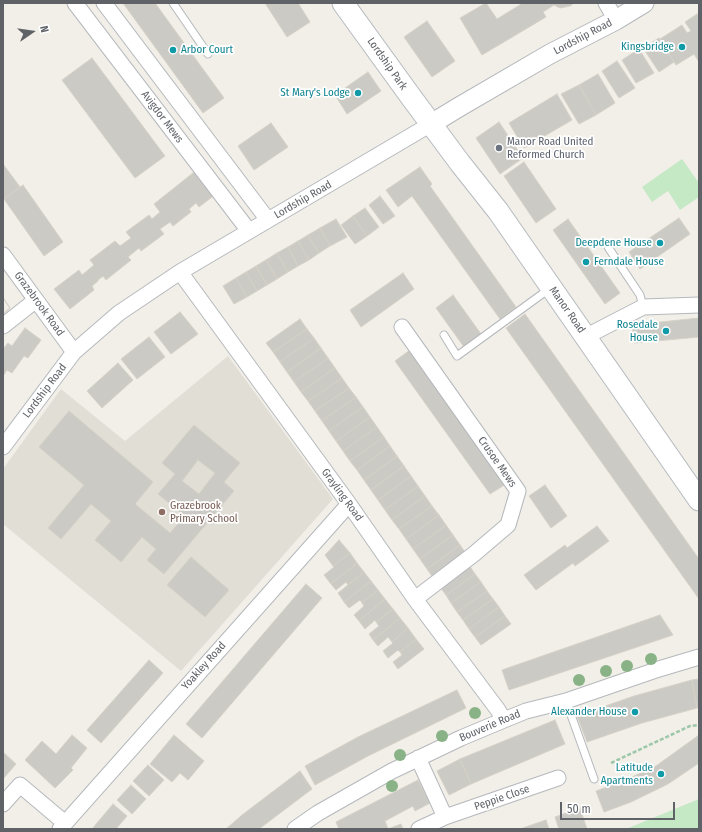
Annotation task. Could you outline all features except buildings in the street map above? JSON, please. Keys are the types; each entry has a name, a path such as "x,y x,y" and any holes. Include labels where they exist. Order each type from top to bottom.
{"main road":[{"name":"Lordship Park","path":"343,3 431,124"},
{"name":"Manor Road","path":"431,124 498,211 699,500"}],"street":[{"name":"Avigdor Mews","path":"76,3 249,230"},
{"path":"104,3 268,220"},
{"path":"606,3 616,20"},
{"name":"Lordship Road","path":"3,447 74,352 119,313 180,272 249,230 550,54 616,20 644,3"},
{"name":"Grazebrook Road","path":"3,255 74,352"},
{"name":"Grayling Road","path":"180,272 349,504 415,599 504,720"},
{"path":"3,326 36,300"},
{"path":"585,337 643,307 699,305"},
{"name":"Crusoe Mews","path":"402,327 518,491 508,525 474,554 415,599"},
{"name":"Yoakley Road","path":"62,826 349,504"},
{"name":"Bouverie Road","path":"295,829 325,809 392,771 461,738 526,711 566,701 659,669 699,658"},
{"path":"418,758 445,817"},
{"name":"Peppie Close","path":"419,829 445,817 558,778"},
{"path":"3,804 20,785 62,826"}],"lane":[{"path":"173,3 208,54"},
{"path":"608,247 640,295 643,307"},
{"path":"444,335 457,356 551,288"},
{"path":"566,701 594,779"}],"path":[{"path":"611,763 690,726 699,725"}],"shaded area":[{"name":"Grazebrook Primary School","path":"228,356 333,499 181,671 3,524 3,469 61,389 125,441"}],"green space":[{"path":"682,159 699,183 699,197 680,210 668,191 652,202 642,187"},
{"path":"699,799 699,829 626,829"}],"place":[{"name":"Kingsbridge","path":"682,47"},
{"name":"Arbor Court","path":"173,50"},
{"name":"St Mary's Lodge","path":"358,93"},
{"name":"Manor Road United Reformed Church","path":"499,148"},
{"name":"Deepdene House","path":"660,243"},
{"name":"Ferndale House","path":"586,262"},
{"name":"Rosedale House","path":"666,331"},
{"name":"Grazebrook Primary School","path":"162,512"},
{"name":"Alexander House","path":"635,712"},
{"name":"Latitude Apartments","path":"661,774"}]}
